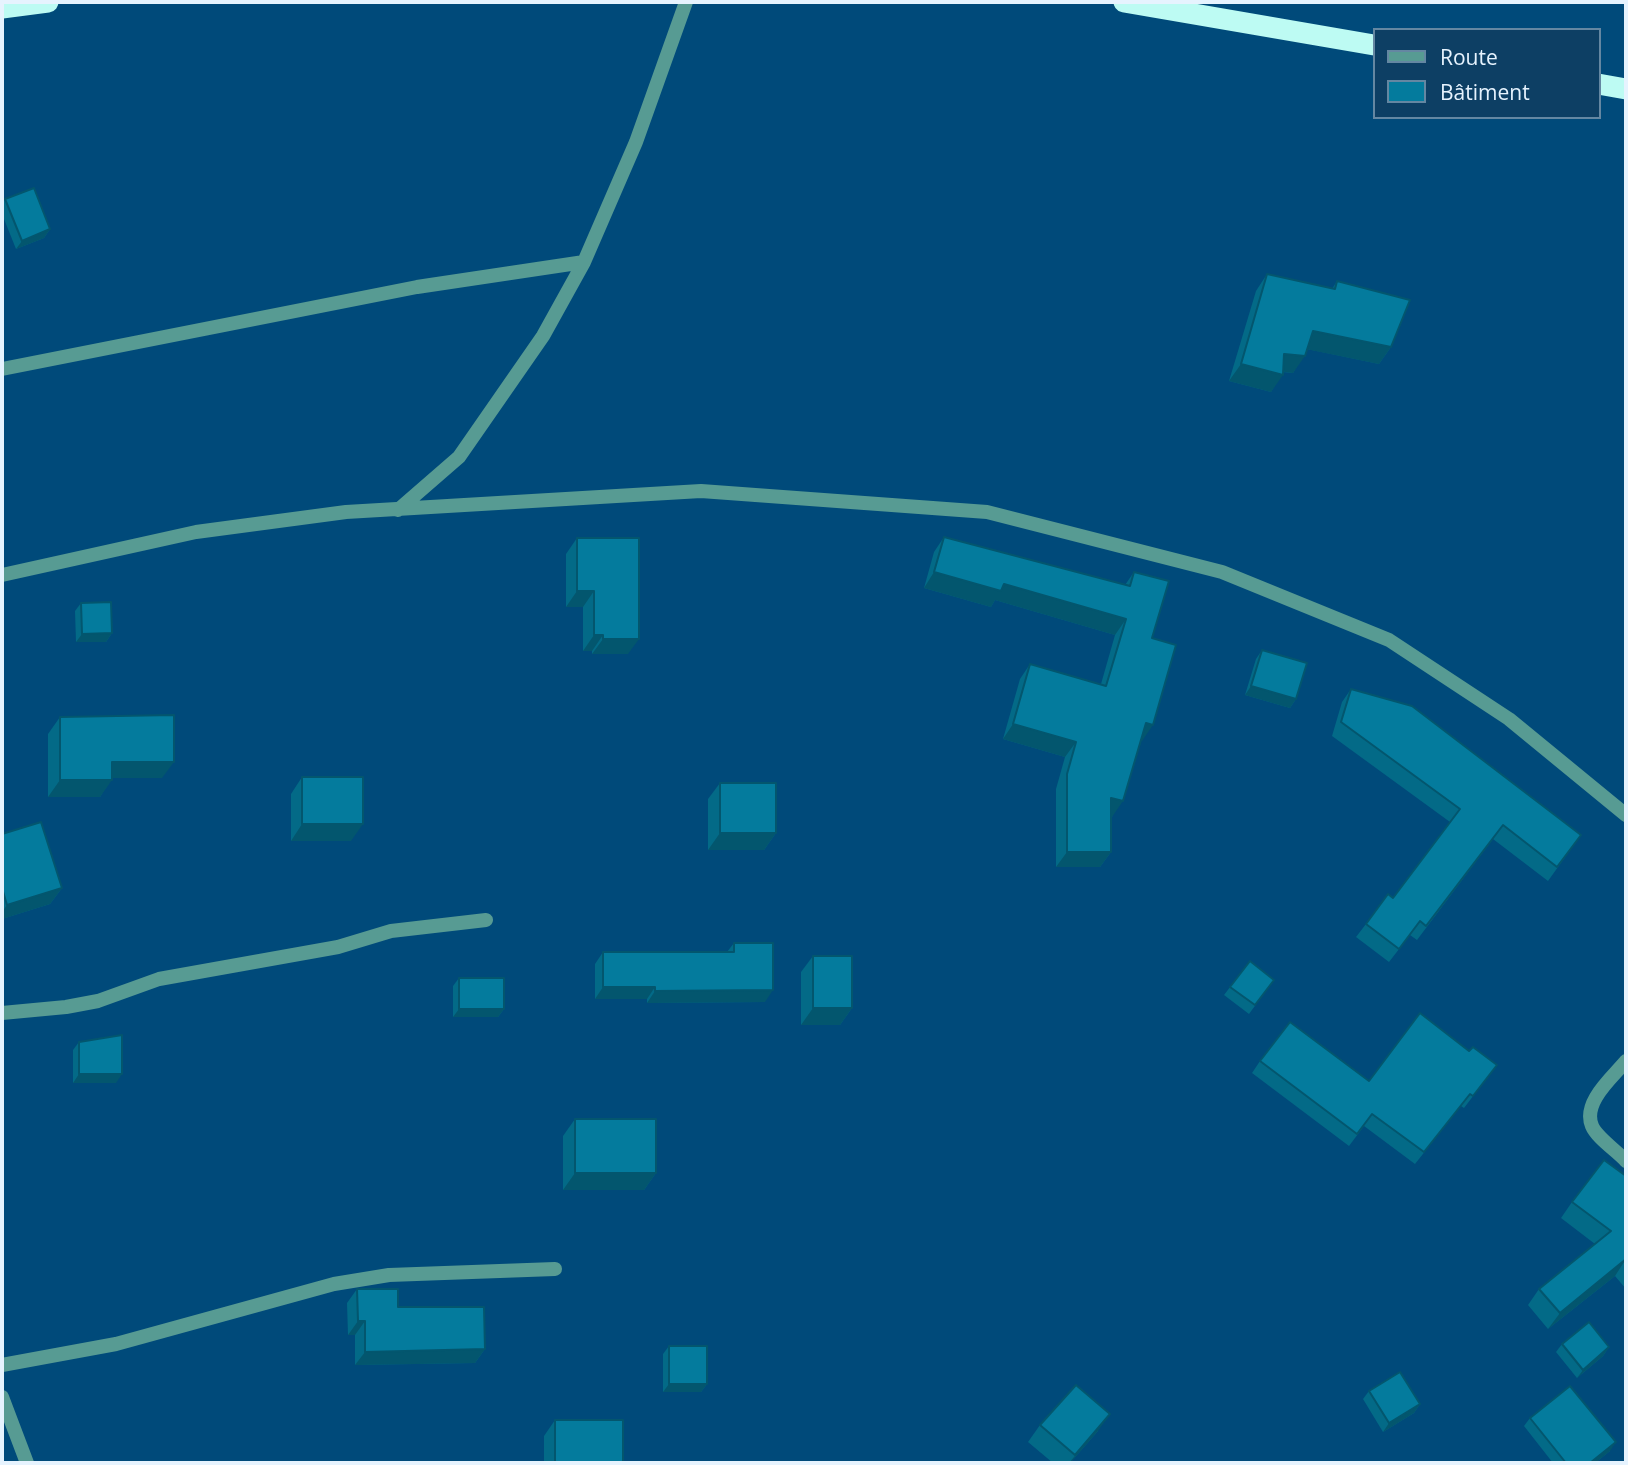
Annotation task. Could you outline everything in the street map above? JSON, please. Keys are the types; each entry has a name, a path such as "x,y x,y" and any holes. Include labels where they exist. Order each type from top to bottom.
{"highway":[{"path":"2,8 48,2"},
{"path":"1124,2 1372,45"},
{"path":"1600,84 1626,89"}],"street":[{"path":"398,510 459,457 543,336 584,262 636,142 686,2"},
{"path":"2,369 417,287 584,262"},
{"path":"2,575 196,532 346,512 701,491 987,512 1222,572 1389,640 1509,719 1626,814"},
{"path":"2,1013 98,1001 159,979 338,947 391,932 486,920"},
{"path":"1626,1061 1597,1095 1590,1112 1592,1127 1626,1161"},
{"path":"2,1364 116,1344 334,1284 388,1275 555,1269"},
{"path":"2,1397 27,1463"}],"building":[{"path":"34,188 50,229 22,241 5,199"},
{"path":"1267,274 1335,289 1337,281 1410,300 1391,347 1313,331 1305,356 1284,354 1283,375 1241,364"},
{"path":"944,537 1130,586 1134,572 1169,581 1152,638 1176,645 1153,725 1146,723 1123,801 1111,798 1111,852 1067,852 1067,774 1076,742 1013,724 1030,664 1106,686 1126,619 1004,584 1001,591 934,572"},
{"path":"577,538 639,538 639,639 603,639 603,635 594,635 594,591 577,591"},
{"path":"111,602 112,633 82,634 81,603"},
{"path":"1262,650 1307,663 1296,699 1251,686"},
{"path":"1351,689 1412,706 1581,835 1557,867 1503,825 1426,926 1420,921 1399,949 1366,924 1388,894 1393,898 1460,809 1341,722"},
{"path":"174,715 174,762 112,762 112,780 60,780 60,717"},
{"path":"302,777 363,777 363,824 302,824"},
{"path":"720,783 776,783 776,833 720,833"},
{"path":"41,822 62,888 7,905 2,888 2,834"},
{"path":"734,943 773,943 773,990 655,991 655,987 603,987 603,952 734,952"},
{"path":"813,956 852,956 852,1008 813,1008"},
{"path":"1250,961 1274,980 1255,1005 1230,987"},
{"path":"459,978 504,978 504,1009 459,1009"},
{"path":"1420,1013 1469,1051 1473,1047 1497,1065 1424,1152 1372,1114 1357,1134 1260,1061 1290,1022 1369,1081"},
{"path":"122,1035 122,1074 79,1074 79,1042"},
{"path":"575,1119 656,1119 656,1173 575,1173"},
{"path":"1604,1160 1626,1176 1626,1259 1560,1313 1539,1289 1611,1231 1572,1202"},
{"path":"357,1289 398,1289 398,1307 484,1307 485,1349 365,1352 365,1321 358,1321"},
{"path":"1589,1322 1609,1347 1583,1370 1562,1344"},
{"path":"669,1346 707,1346 707,1384 669,1384"},
{"path":"1400,1372 1420,1404 1389,1423 1369,1391"},
{"path":"1076,1385 1110,1414 1075,1455 1040,1425"},
{"path":"1570,1386 1616,1442 1590,1463 1566,1463 1530,1418"},
{"path":"555,1420 623,1420 623,1463 555,1463"}]}
